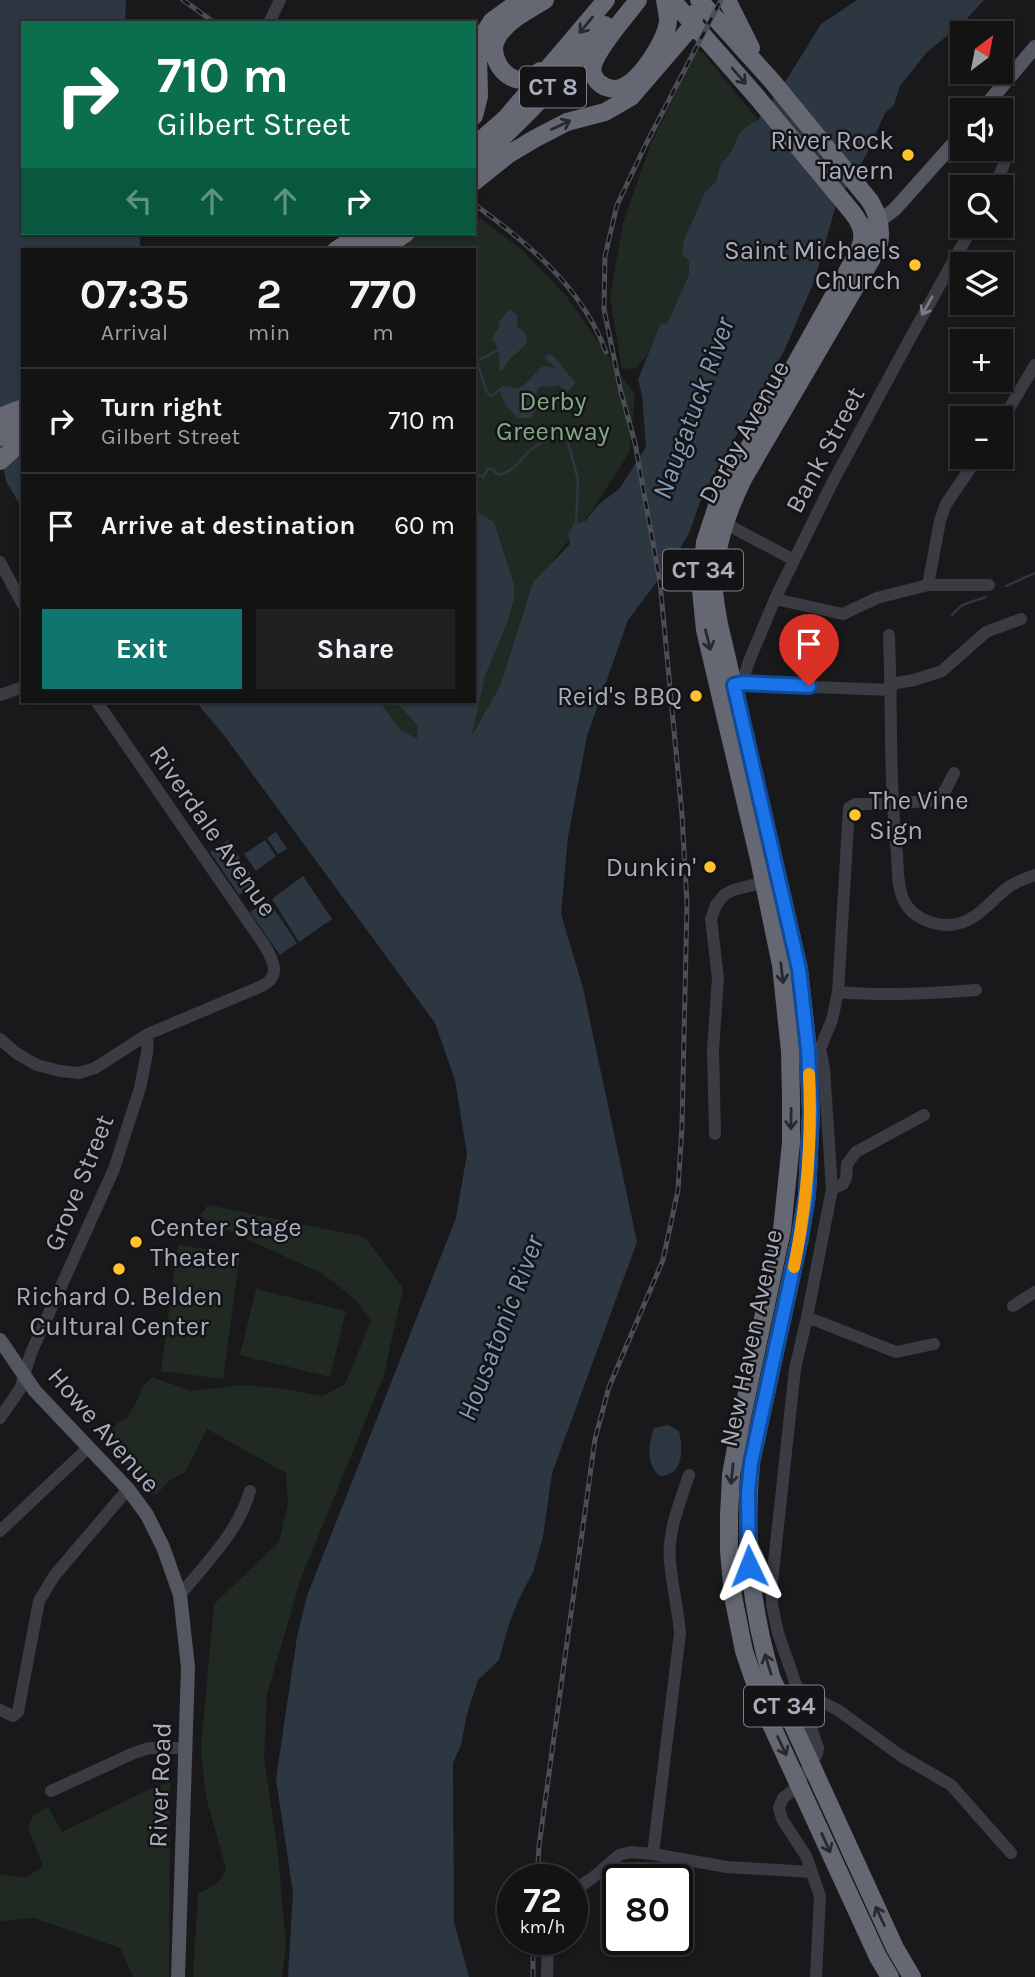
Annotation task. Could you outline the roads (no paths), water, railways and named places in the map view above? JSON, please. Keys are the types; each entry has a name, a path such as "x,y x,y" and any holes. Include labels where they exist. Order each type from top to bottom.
{"highway":[{"path":"476,108 479,96 478,55 481,38 492,21 521,0"},
{"path":"545,0 511,21 498,36 494,46 496,60 512,78 522,80 531,78 567,48"},
{"path":"638,0 615,6 604,45 593,64 596,80 607,88 624,86 639,74 659,46 668,20 665,0"},
{"path":"672,0 761,101 862,227"},
{"path":"727,0 760,67"},
{"name":"CT 8","path":"477,156 567,48 615,6"},
{"name":"CT 8","path":"477,156 521,122 576,62 615,6"},
{"path":"699,32 695,13 705,8 772,81 870,201 879,220"},
{"path":"476,180 502,159 566,122 605,112 631,97 699,32"},
{"name":"Derby Avenue","path":"732,685 705,630 701,590 705,542 718,503 747,461 814,346 879,246 879,220"},
{"name":"Derby Avenue","path":"814,346 844,276 862,244 862,227"},
{"path":"339,248 360,235"},
{"path":"365,248 384,235"},
{"path":"384,248 403,235"},
{"path":"0,417 21,409"},
{"path":"0,437 21,426"},
{"path":"0,452 21,441"},
{"path":"0,461 21,442"},
{"name":"Derby Avenue","path":"732,685 714,591 718,548 724,523 747,461"},
{"name":"New Haven Avenue","path":"732,685 771,881 781,965 806,1050 811,1111 807,1195 793,1274 731,1475 729,1551 733,1596 744,1651 764,1709 878,1957 890,1977"},
{"name":"New Haven Avenue","path":"753,1410 747,1536 752,1592 762,1647 772,1679 810,1765 895,1948 912,1977"}],"main road":[{"path":"992,98 1035,47"},
{"path":"862,227 895,209 950,147"},
{"name":"Howe Avenue","path":"0,1340 4,1354 128,1489 146,1515 163,1548 180,1595"},
{"name":"River Road","path":"178,1977 188,1667 180,1595"}],"street":[{"path":"270,21 280,0"},
{"name":"Bank Street","path":"732,685 752,653 775,599 853,443 966,238"},
{"path":"1011,406 1035,365"},
{"path":"928,585 940,521 946,504 970,469"},
{"path":"724,523 794,560"},
{"path":"0,562 21,601"},
{"path":"775,599 844,614 884,595 928,585 989,585"},
{"path":"732,685 891,687 942,671 986,632 1021,619"},
{"path":"889,635 891,804 902,897 910,911 920,918 940,924 950,925 965,921 978,914 1010,886 1035,875"},
{"path":"0,695 21,688"},
{"name":"Riverdale Avenue","path":"98,703 265,946 271,957 274,974 270,982 262,986 148,1034"},
{"path":"816,1977 820,1896 802,1847 786,1825 779,1808 783,1798 792,1791 810,1765 818,1748 778,1633 772,1605 772,1581 795,1369 832,1189 824,1068 806,1050 832,1020 838,992 847,812 851,805 855,804 936,800 945,791 954,773"},
{"path":"715,1134 713,1049 718,978 711,919 716,905 724,895 733,890 771,881"},
{"path":"838,992 876,996 976,990"},
{"path":"0,1039 37,1065 79,1073 95,1068 148,1034"},
{"name":"Grove Street","path":"0,1418 16,1396 39,1335 114,1169 139,1088 147,1053 148,1034"},
{"path":"832,1189 843,1184 847,1164 856,1152 924,1115"},
{"path":"1013,1306 1035,1292"},
{"path":"807,1317 896,1352 934,1344"},
{"path":"0,1531 88,1448"},
{"path":"653,1854 680,1633 670,1560 671,1536 688,1475"},
{"path":"0,1710 13,1716 18,1712 39,1601 54,1576 128,1489"},
{"path":"180,1595 229,1536 244,1511 250,1491"},
{"path":"800,1698 824,1703 838,1710 901,1756 951,1785 1011,1853"},
{"path":"51,1791 149,1748 186,1748"},
{"path":"588,1881 619,1856 631,1852 727,1867 813,1872"},
{"path":"547,1977 548,1955"}],"water":[{"path":"0,0 126,0 125,21 21,21 21,235 139,235 141,248 21,248 21,507 6,481 0,449"},
{"path":"857,0 984,0 965,21 950,21 950,34 927,52 900,86 894,105 885,113 866,155 836,205 814,282 784,351 709,484 690,531 674,559 628,620 587,736 568,837 561,914 583,988 637,1242 552,1473 543,1537 533,1572 509,1624 499,1660 478,1680 461,1745 453,1763 454,1922 469,1977 288,1977 293,1893 276,1779 297,1637 307,1596 456,1218 467,1154 455,1080 435,1023 226,738 197,703 381,703 400,730 417,738 418,726 397,703 476,703 476,511 494,522 514,584 514,600 485,676 472,735 500,686 533,582 570,544 568,533 573,525 585,521 598,505 620,488 646,447 642,395 638,380 660,324 669,320 689,274 689,261 682,255 683,243 705,192 716,182 721,163 730,154 739,134 758,120 821,24"},
{"path":"510,309 517,315 517,326 527,339 502,371 499,369 498,350 492,340 499,328 499,322"},
{"path":"550,354 576,382 567,393 558,385 541,386 536,394 536,411 530,418 518,418 506,406 500,391 503,387 515,389 523,385 543,366 553,368 544,358"},
{"path":"276,832 287,849 278,854 267,838"},
{"path":"228,840 257,884 239,895 210,852"},
{"path":"265,840 276,856 256,871 244,854"},
{"path":"303,876 332,919 299,942 272,899"},
{"path":"268,900 297,943 280,955 250,912"},
{"path":"668,1425 679,1431 680,1460 674,1471 660,1476 650,1460 650,1441 654,1428"}],"waterway":[{"path":"479,360 498,350"},
{"path":"476,358 486,390 491,396 503,387"},
{"path":"476,476 483,477 488,469 498,475 505,473 537,445 564,435 578,480 576,524"},
{"path":"1006,586 1035,573"},
{"path":"952,615 962,605 986,597"}],"railway":[{"path":"183,0 212,21"},
{"path":"538,1864 595,1439 609,1387 663,1260 678,1190 682,1126 687,904 682,815 660,582 635,443 621,392 604,309 605,256 617,205 721,0"},
{"path":"476,206 534,251 568,287 596,329 606,352"},
{"path":"533,1955 533,1977"}],"place":[{"name":"River Rock Tavern","path":"908,155"},
{"name":"Saint Michaels Church","path":"915,265"},
{"name":"Reid's BBQ","path":"696,696"},
{"name":"The Vine Sign","path":"855,815"},
{"name":"Dunkin'","path":"710,867"},
{"name":"Center Stage Theater","path":"136,1242"},
{"name":"Richard O. Belden Cultural Center","path":"119,1269"}],"park label":[{"name":"Derby Greenway","path":"553,416"}],"water label":[{"name":"Naugatuck River","path":"693,408"},
{"name":"Housatonic River","path":"500,1328"}]}
